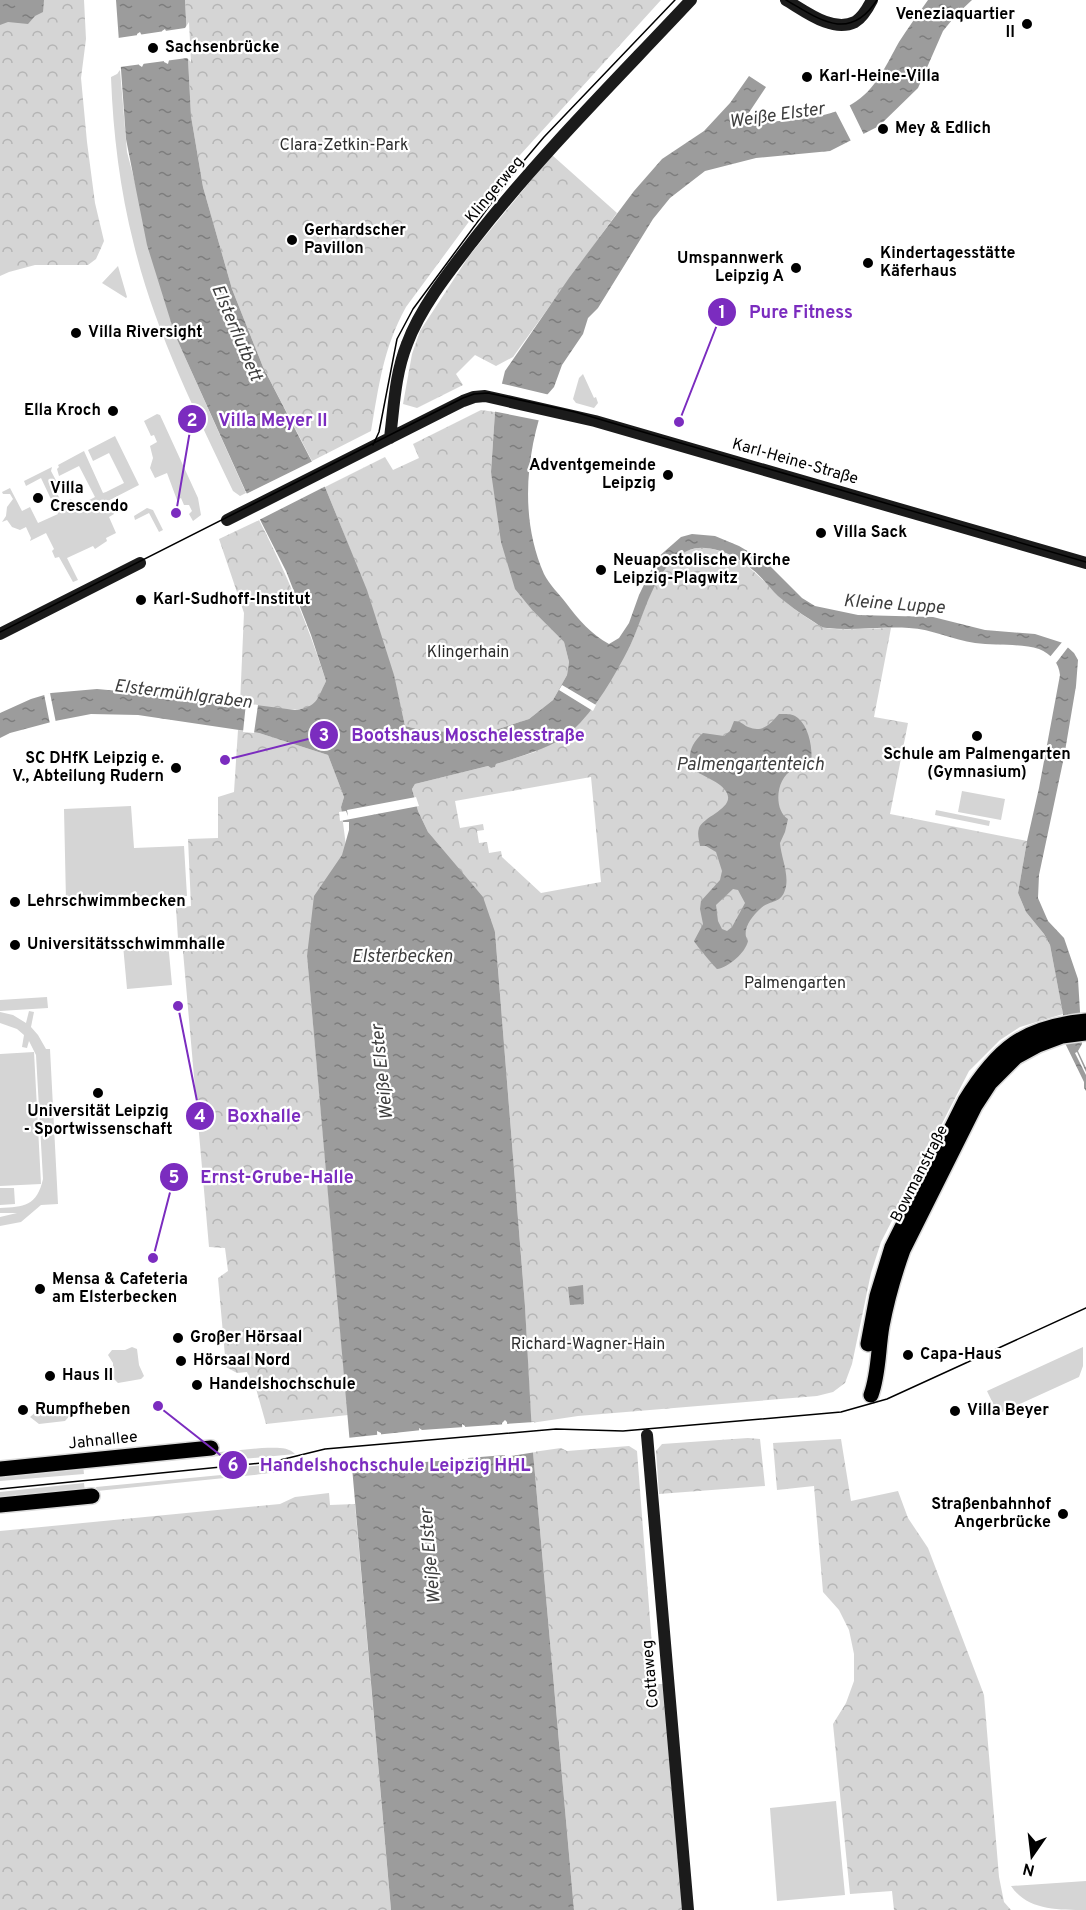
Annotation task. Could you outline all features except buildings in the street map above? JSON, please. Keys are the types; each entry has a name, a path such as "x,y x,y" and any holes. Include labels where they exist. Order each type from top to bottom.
{"main road":[{"name":"Klingerweg","path":"390,438 399,367 407,343 424,310 462,256 510,195 691,0"},
{"path":"786,0 827,22 845,24 859,19 871,2"},
{"path":"801,0 824,14 836,17 843,16 871,2"},
{"name":"Karl-Heine-Straße","path":"227,520 468,399 480,396 546,409 1086,562"},
{"path":"0,634 141,563"},
{"name":"Bowmanstraße","path":"868,1344 877,1296 892,1247 970,1092 982,1074 1007,1048 1031,1034 1085,1027"},
{"name":"Bowmanstraße","path":"872,1395 882,1326 894,1274 903,1250 975,1106 990,1083 1016,1057 1062,1030"},
{"name":"Cottaweg","path":"647,1435 688,1910"},
{"name":"Jahnallee","path":"0,1469 210,1448"},
{"path":"0,1505 92,1496"}],"green space":[{"path":"0,0 84,0 86,39 81,78 95,203 104,241 96,259 88,265 35,265 0,276"},
{"name":"Clara-Zetkin-Park","path":"185,0 661,0 510,166 406,307 387,353 371,431 312,461 263,367 232,289 203,187 191,116"},
{"path":"120,70 127,152 175,335 246,493 240,496 233,491 191,401 165,340 143,277 125,203 115,140 111,77"},
{"path":"552,155 617,213 513,357 496,366 475,355 456,374 463,385 417,408 403,404 412,354 420,331 469,256"},
{"path":"118,266 127,297 126,298 102,283"},
{"path":"583,374 598,403 594,408 576,403 573,399 579,378"},
{"name":"Klingerhain","path":"481,410 495,412 491,472 533,611 564,642 569,662 567,675 553,700 529,719 495,730 447,732 415,729 405,726 380,634 325,487 385,457 393,470 419,458 413,444"},
{"path":"157,414 160,415 198,498 201,515 193,521 189,514 192,511 189,505 184,505 181,498 177,500 167,473 155,478 150,468 153,458 150,446 157,442 154,435 151,436 144,421"},
{"path":"115,436 139,485 102,504 107,513 112,510 114,514 109,517 116,533 106,538 107,541 95,549 93,546 67,558 78,580 73,582 59,557 55,558 52,551 54,549 46,533 30,541 26,527 20,530 12,527 7,520 2,522 6,516 7,507 13,499 10,494 2,492 10,488 22,511 30,507 38,523 58,514 41,478 26,486 24,481 52,467 51,471 61,490 57,493 62,504 71,499 76,507 95,497 79,466 59,476 58,465 84,451 103,493 124,483 109,453 93,461 88,450"},
{"path":"147,508 153,510 163,530 159,532 149,513 135,520 134,516"},
{"path":"259,520 296,599 326,681 318,701 302,709 291,710 240,704 244,613 219,539"},
{"name":"Palmengarten","path":"704,547 736,559 760,577 782,599 822,627 891,628 874,717 908,723 890,814 1027,841 1018,893 1026,912 1050,945 1063,1014 1020,1027 1000,1040 969,1071 881,1242 871,1273 852,1364 845,1383 833,1392 817,1396 578,1416 531,1423 525,1306 495,932 428,832 418,811 412,789 415,784 488,766 495,767 496,764 535,752 629,648 650,594 664,569 685,551","holes":["591,777 601,882 541,893 502,857 501,851 489,853 487,842 479,843 477,831 484,830 483,824 460,828 455,801"]},
{"path":"238,730 259,733 328,755 344,797 341,807 346,846 307,956 348,1415 266,1424 253,1378 250,1379 247,1372 237,1373 226,1367 218,1278 228,1271 225,1248 209,1247 182,940 178,939 176,908 191,906 188,839 218,838 218,797 234,792"},
{"path":"962,791 1005,799 1001,820 958,812"},
{"path":"131,806 134,848 184,846 187,896 66,901 64,809"},
{"path":"936,810 990,821 989,826 935,815"},
{"path":"168,942 172,985 127,989 123,945"},
{"path":"47,997 48,1008 0,1011 0,1000"},
{"path":"29,1011 34,1012 31,1027 46,1049 50,1049 58,1204 41,1205 21,1222 0,1226 0,1217 17,1213 0,1213 0,1208 23,1206 33,1200 43,1179 36,1055 29,1041 27,1048 22,1047 24,1035 17,1029 0,1023 0,1012 13,1015 26,1023"},
{"path":"34,1052 41,1184 0,1186 0,1054"},
{"path":"0,1188 14,1188 15,1204 0,1205"},
{"path":"132,1347 137,1349 139,1365 144,1376 141,1379 118,1383 113,1378 113,1363 108,1355 112,1350 125,1350"},
{"path":"1083,1347 1083,1366 1079,1377 998,1414 987,1391"},
{"path":"56,1405 73,1412 65,1421 39,1424 30,1417 38,1410"},
{"path":"760,1439 765,1486 659,1494 656,1451 662,1444"},
{"path":"841,1439 851,1501 898,1491 908,1518 928,1548 984,1695 999,1877 1004,1902 1011,1910 894,1910 892,1891 850,1894 833,1724 846,1703 854,1681 854,1654 849,1630 839,1610 823,1592 814,1486 777,1490 773,1443"},
{"path":"629,1446 637,1451 655,1684 668,1684 687,1910 574,1910 533,1452 561,1448 567,1451"},
{"path":"262,1448 284,1449 295,1454 221,1461 220,1456 99,1467 96,1464"},
{"path":"296,1462 282,1470 265,1474 97,1491 96,1487 221,1475 221,1469"},
{"path":"83,1465 84,1474 0,1481 0,1474"},
{"path":"84,1483 85,1493 0,1501 0,1492"},
{"path":"329,1493 330,1505 355,1504 391,1910 0,1910 0,1531 280,1504 295,1497"},
{"path":"836,1801 845,1895 777,1901 770,1808"},
{"path":"1086,1881 1086,1910 1043,1907 1025,1900 1011,1886"}],"water":[{"path":"0,0 44,0 43,12 35,16 28,24 8,22 0,25"},
{"name":"Elsterbecken","path":"116,0 185,0 191,116 203,187 232,289 263,367 325,487 367,590 394,675 405,726 436,731 495,730 529,719 553,700 567,675 569,662 564,642 515,589 501,542 491,472 495,412 505,371 569,278 634,191 662,159 704,131 730,103 749,76 766,87 748,114 752,123 803,119 841,110 868,92 928,0 972,0 943,31 918,88 879,126 830,151 756,158 705,171 670,198 653,219 598,308 588,318 583,334 562,365 554,387 547,395 530,461 528,507 536,552 546,578 580,621 609,644 619,638 629,623 639,595 657,558 681,537 692,534 715,536 739,546 766,562 802,598 815,606 858,615 933,617 985,630 1035,634 1063,643 1074,653 1078,660 1076,686 1064,757 1039,875 1038,898 1048,921 1064,938 1078,979 1082,1044 1078,1051 1086,1072 1077,1052 1075,1053 1086,1075 1086,1091 1064,1041 1063,1014 1050,945 1026,912 1018,893 1060,675 1054,659 1039,649 975,643 918,629 823,627 802,615 778,596 756,573 731,555 713,549 695,548 676,558 666,568 651,593 630,646 618,669 596,703 571,732 545,747 496,764 495,767 488,766 415,784 412,789 418,811 428,832 483,897 495,932 525,1306 533,1452 574,1910 391,1910 307,956 314,896 342,855 349,830 349,822 343,822 341,807 344,797 328,755 259,733 138,715 91,714 55,721 10,733 0,738 0,713 51,693 97,689 295,710 312,705 326,681 286,571 245,490 175,335 147,245 126,139","holes":["165,29 167,33 168,64 164,62 162,31","140,32 144,63 142,67 139,65 137,34","505,1420 509,1456 507,1459 502,1423","462,1424 465,1426 468,1460 466,1462","419,1428 422,1430 424,1466 421,1464","377,1431 381,1433 382,1469 379,1468"]},
{"name":"Palmengartenteich","path":"779,714 794,715 802,722 810,740 812,753 811,765 795,769 787,774 778,794 780,809 788,819 780,843 786,873 785,890 781,898 763,906 750,920 746,929 747,945 740,954 731,963 717,969 694,941 703,924 701,901 720,880 722,871 716,852 706,846 700,846 698,832 703,823 721,809 728,799 727,792 720,785 691,768 690,753 693,745 703,733 724,736 730,731 734,721 753,729 762,728","holes":["733,889 738,890 745,903 732,927 727,931 722,929 718,921 716,905"]},
{"path":"583,1285 584,1304 570,1305 568,1287"}],"pier":[{"name":"Sachsenbrücke","path":"189,22 191,62 187,58 120,67 117,74 115,34 118,38 185,28"},
{"path":"848,102 865,137 852,143 834,108"},
{"path":"499,383 550,395 542,421 492,411"},
{"path":"315,460 328,485 257,521 244,495"},
{"path":"1063,641 1069,646 1056,663 1049,658"},
{"path":"562,685 596,705 593,711 559,690"},
{"path":"50,693 56,723 50,724 44,694"},
{"path":"246,703 258,705 254,733 243,732"},
{"path":"416,797 419,806 340,821 339,812 346,811 348,816 347,810"},
{"path":"534,1422 536,1452 505,1457 505,1455 425,1462 425,1464 350,1468 350,1470 347,1438"}],"tram line":[{"path":"373,445 379,432 397,339 413,309 516,170 544,137 675,0"},
{"path":"786,0 822,20 845,24 856,21 877,0"},
{"path":"0,632 463,398 488,393 575,412 1086,562"},
{"path":"0,1489 272,1462 325,1449 556,1429 623,1431 841,1412 887,1399 1086,1308"}],"place":[{"name":"Veneziaquartier II","path":"1027,24"},
{"name":"Sachsenbrücke","path":"153,48"},
{"name":"Karl-Heine-Villa","path":"807,77"},
{"name":"Mey & Edlich","path":"883,129"},
{"name":"Gerhardscher Pavillon","path":"292,240"},
{"name":"Kindertagesstätte Käferhaus","path":"868,263"},
{"name":"Umspannwerk Leipzig A","path":"796,268"},
{"name":"Villa Riversight","path":"76,333"},
{"name":"Ella Kroch","path":"113,411"},
{"name":"Pure Fitness","path":"679,422"},
{"name":"Adventgemeinde Leipzig","path":"668,475"},
{"name":"Villa Crescendo","path":"38,498"},
{"name":"Villa Meyer II","path":"176,513"},
{"name":"Villa Sack","path":"821,533"},
{"name":"Neuapostolische Kirche Leipzig-Plagwitz","path":"601,570"},
{"name":"Karl-Sudhoff-Institut","path":"141,600"},
{"name":"Schule am Palmengarten (Gymnasium)","path":"977,736"},
{"name":"Bootshaus Moschelesstraße","path":"225,760"},
{"name":"SC DHfK Leipzig e. V., Abteilung Rudern","path":"176,768"},
{"name":"Lehrschwimmbecken","path":"15,902"},
{"name":"Universitätsschwimmhalle","path":"15,945"},
{"name":"Boxhalle","path":"178,1006"},
{"name":"Universität Leipzig - Sportwissenschaft","path":"98,1093"},
{"name":"Ernst-Grube-Halle","path":"153,1258"},
{"name":"Mensa & Cafeteria am Elsterbecken","path":"40,1289"},
{"name":"Großer Hörsaal","path":"178,1338"},
{"name":"Capa-Haus","path":"908,1355"},
{"name":"Hörsaal Nord","path":"181,1361"},
{"name":"Haus II","path":"50,1376"},
{"name":"Handelshochschule","path":"197,1385"},
{"name":"Handelshochschule Leipzig HHL","path":"158,1406"},
{"name":"Rumpfheben","path":"23,1410"},
{"name":"Villa Beyer","path":"955,1411"},
{"name":"Straßenbahnhof Angerbrücke","path":"1063,1514"}],"water label":[{"name":"Weiße Elster","path":"777,116"},
{"name":"Elsterflutbett","path":"236,333"},
{"name":"Kleine Luppe","path":"894,605"},
{"name":"Elstermühlgraben","path":"183,695"},
{"name":"Weiße Elster","path":"383,1072"},
{"name":"Weiße Elster","path":"431,1556"}],"park label":[{"name":"Richard-Wagner-Hain","path":"588,1345"}]}
